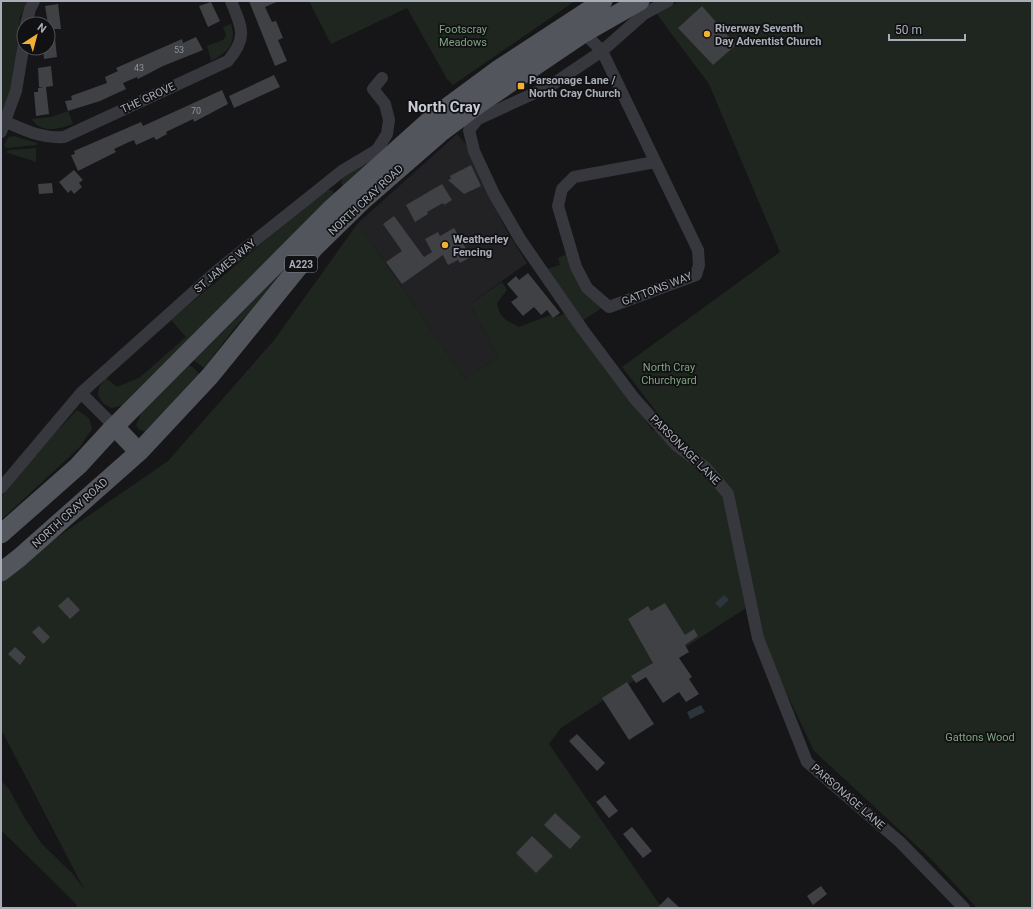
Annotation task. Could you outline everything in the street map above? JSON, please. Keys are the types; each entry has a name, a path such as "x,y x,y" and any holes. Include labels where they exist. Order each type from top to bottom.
{"main road":[{"name":"NORTH CRAY ROAD","path":"1,534 78,466 332,208 430,120 499,69 603,1"},
{"name":"NORTH CRAY ROAD","path":"1,572 19,558 139,452 210,376 314,248 363,200 440,133 479,104 584,33 640,1"},
{"path":"115,427 139,452"}],"street":[{"path":"29,16 34,1"},
{"name":"THE GROVE","path":"22,56 16,90 3,127 50,138 64,137 228,61 240,47 241,26 231,1"},
{"name":"PARSONAGE LANE","path":"668,1 644,14 602,51 550,86 478,119 469,130 474,151 494,194 520,240 625,386 676,445 706,468 728,494 758,638 807,762 900,842 964,908"},
{"name":"GATTONS WAY","path":"584,33 602,51 698,250 699,265 696,275 609,307 587,288 576,267 558,206 562,189 574,177 655,162"},
{"name":"ST JAMES WAY","path":"1,488 81,393 218,270 342,171 377,150 388,134 389,120 385,104 369,87 382,78"},
{"path":"81,393 115,427"}],"shaded area":[{"name":"Weatherley Fencing","path":"457,134 466,144 505,228 527,263 470,304 498,357 465,379 358,223"},
{"path":"724,595 729,600 720,608 715,603"},
{"path":"701,705 705,712 690,719 687,712"}],"green space":[{"path":"1,1 27,1 20,16 16,16 16,56 14,79 1,118"},
{"name":"Footscray Meadows","path":"309,1 575,1 453,85 447,79 407,8 331,44"},
{"path":"680,1 1032,1 1032,908 977,908 932,860 814,751 746,608 561,728 549,744 662,908 76,908 77,905 1,830 1,781 9,789 24,817 42,844 72,873 84,889 1,729 1,576 168,461 275,339 358,223 465,379 498,357 470,304 502,282 507,290 497,303 500,313 504,318 510,323 519,327 550,315 553,318 569,312 653,431 668,427 622,367 780,252 709,84 656,13"},
{"path":"231,24 233,37 230,47 222,55 211,61 207,46 223,40 226,35 223,27"},
{"path":"68,111 73,124 56,129 40,127 32,119 51,117"},
{"path":"14,136 37,143 37,145 7,148 4,146 8,137"},
{"path":"36,148 36,162 5,152 10,150"},
{"path":"377,156 343,187 341,182 345,175"},
{"path":"325,190 332,190 336,195 123,405 112,408 104,404 98,396 99,387 106,378 117,387 139,378 186,337 171,320"},
{"path":"355,193 268,294 237,325 204,368 191,358"},
{"path":"569,253 604,307 583,320 547,269 560,265 558,258"},
{"path":"186,364 193,367 199,374 149,431 140,430 136,425 144,407"},
{"path":"77,410 89,418 92,429 79,448 1,520 1,497 41,448"}],"building":[{"path":"249,1 279,1 265,7 272,22 276,21 283,38 278,40 287,61 275,66"},
{"path":"211,2 220,21 208,27 199,6"},
{"path":"58,4 61,29 56,29 56,16 47,16 45,6"},
{"path":"702,6 736,45 713,65 678,28"},
{"path":"196,37 203,50 163,66 138,79 137,77 123,83 126,89 100,101 68,111 65,101 72,100 71,96 107,83 105,77 118,71 116,68 182,39 183,43"},
{"path":"56,48 57,57 44,59 44,56 56,56"},
{"path":"51,66 53,86 46,87 49,114 36,116 34,92 38,92 38,88 44,87 39,87 38,68"},
{"path":"274,75 280,87 234,108 229,96"},
{"path":"222,90 228,104 194,122 193,119 166,132 167,134 156,140 154,137 136,145 134,140 129,142 114,149 116,152 78,171 71,155 75,154 74,151 141,122 143,126"},
{"path":"471,165 481,186 464,194 448,180 451,179 450,176"},
{"path":"74,170 83,180 79,183 82,187 74,194 71,190 68,193 59,182"},
{"path":"52,183 53,193 39,194 38,184"},
{"path":"442,184 452,200 427,212 428,214 415,222 406,205"},
{"path":"394,216 424,257 432,252 425,239 438,232 440,236 454,228 471,257 460,263 458,260 448,265 443,255 402,284 386,262 402,251 383,224"},
{"path":"528,273 560,313 553,318 547,310 541,315 534,307 523,316 511,302 518,297 507,284 516,276 519,280"},
{"path":"68,597 80,610 70,619 58,606"},
{"path":"665,603 685,635 694,629 698,636 685,645 689,652 679,658 692,677 689,679 699,694 686,702 679,692 663,703 646,677 636,683 631,676 653,663 628,619 648,606 651,611"},
{"path":"39,626 50,637 43,644 32,632"},
{"path":"15,647 26,657 20,665 8,654"},
{"path":"627,682 654,724 629,740 602,698"},
{"path":"577,734 605,763 597,771 569,741"},
{"path":"605,795 618,811 609,818 596,802"},
{"path":"555,813 581,837 570,849 544,825"},
{"path":"632,827 652,851 643,858 623,834"},
{"path":"532,836 553,856 536,873 516,853"},
{"path":"821,886 827,894 813,905 807,896"},
{"path":"668,897 680,908 657,908"}],"place":[{"name":"Riverway Seventh Day Adventist Church","path":"707,34"},
{"name":"Parsonage Lane / North Cray Church","path":"521,86"},
{"name":"Weatherley Fencing","path":"445,245"}],"district":[{"name":"North Cray","path":"444,107"}],"park label":[{"name":"North Cray Churchyard","path":"669,373"},
{"name":"Gattons Wood","path":"980,737"}]}
